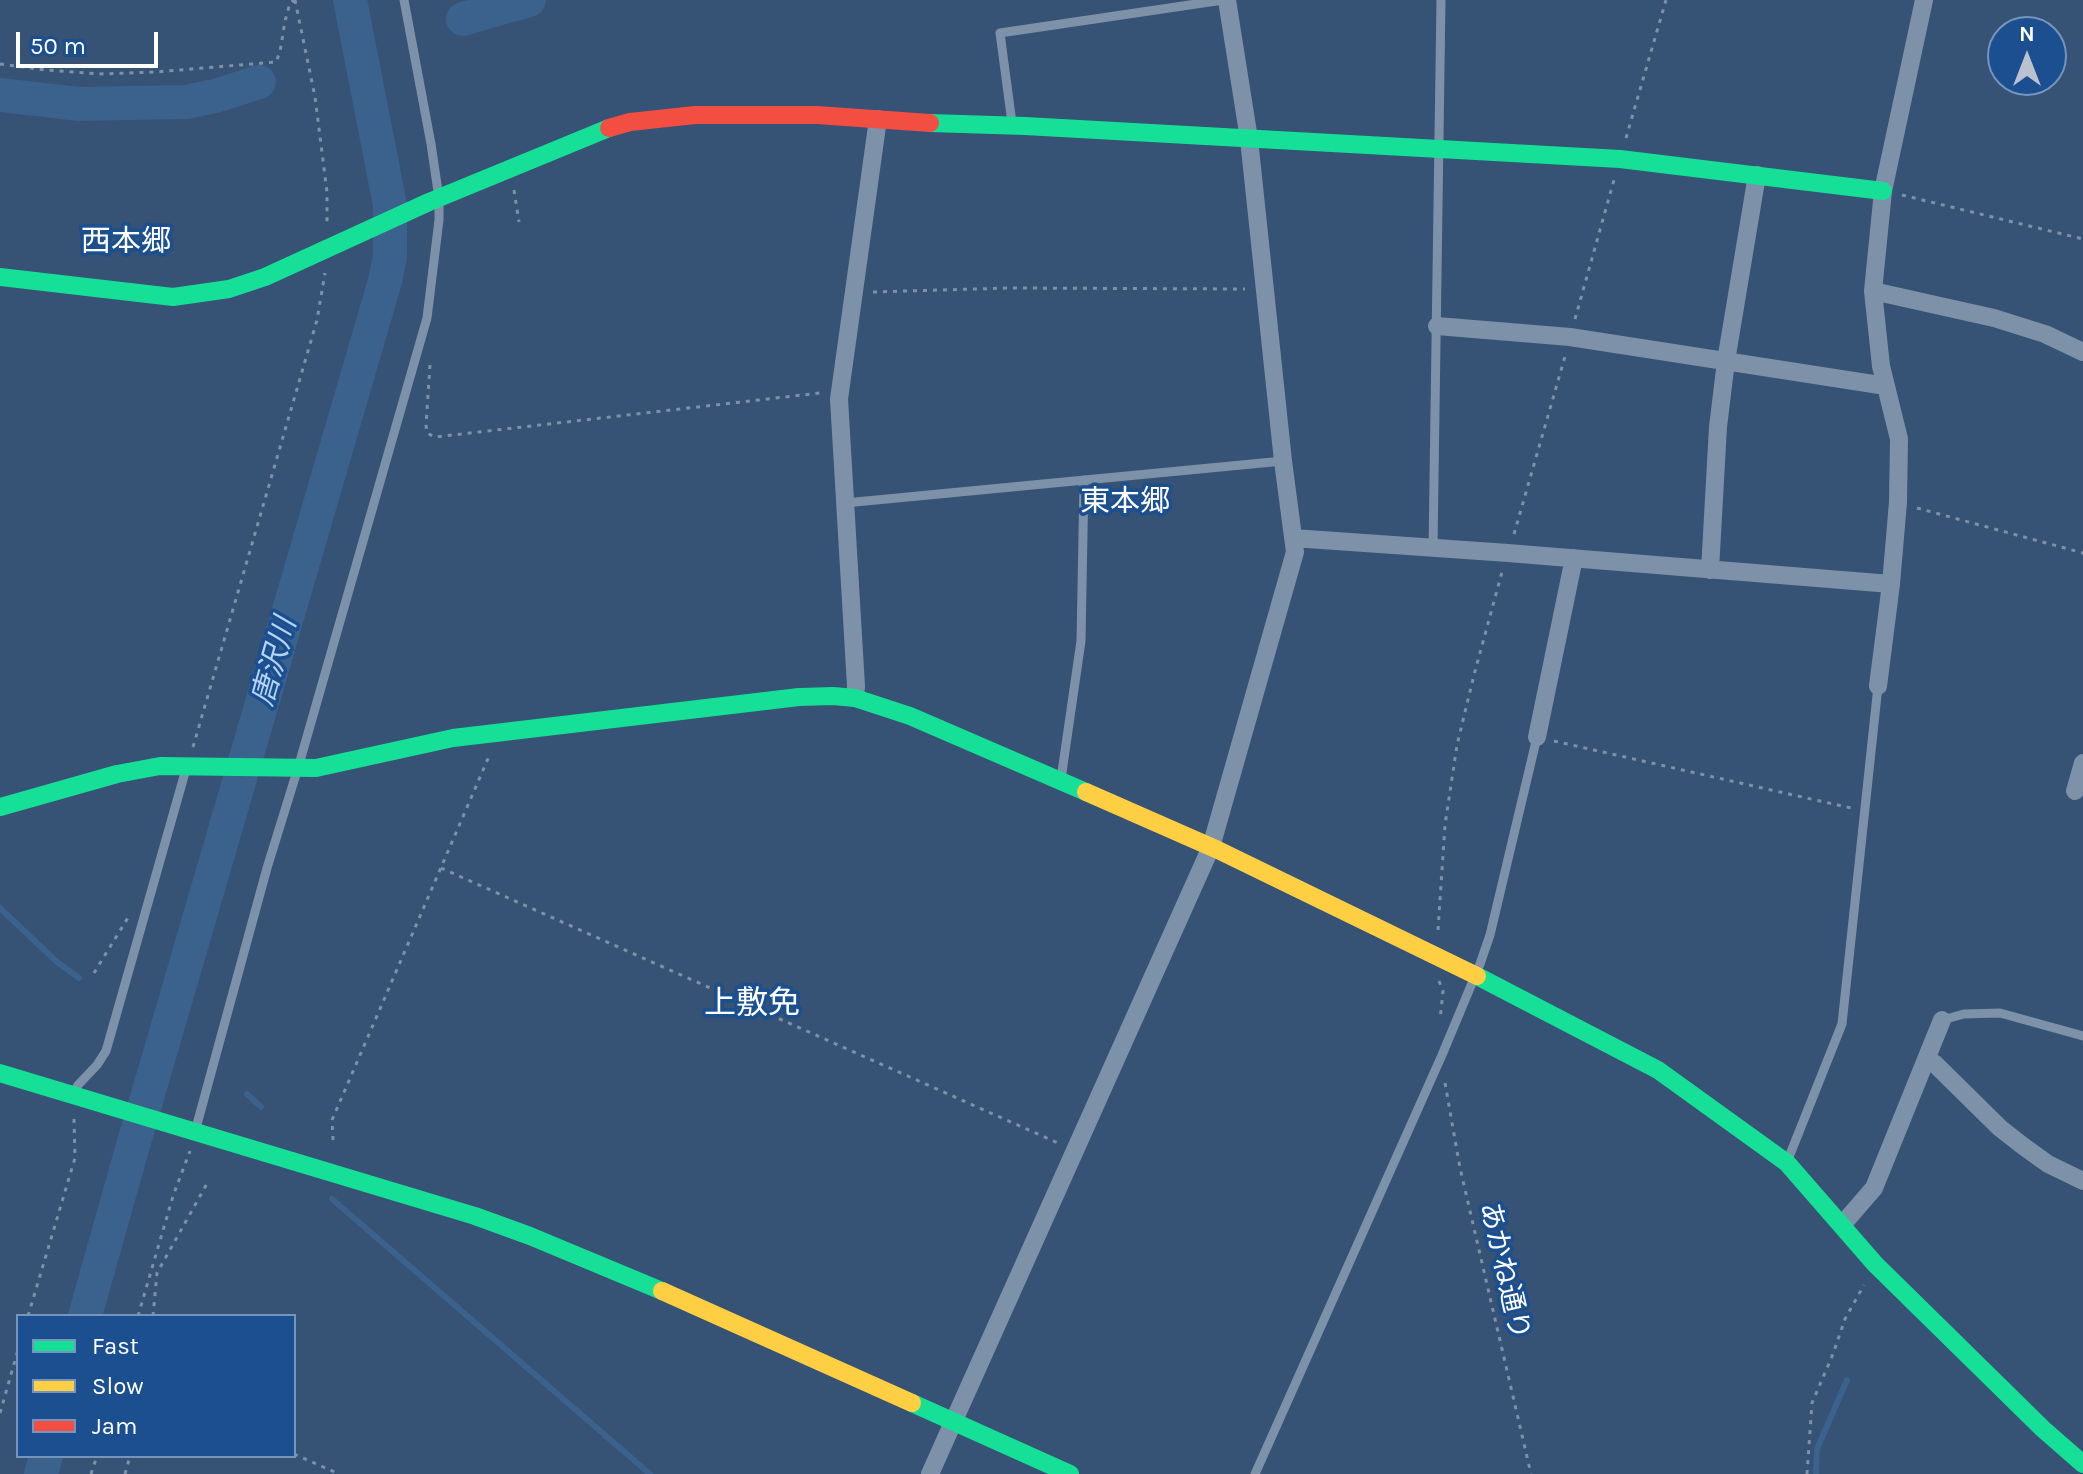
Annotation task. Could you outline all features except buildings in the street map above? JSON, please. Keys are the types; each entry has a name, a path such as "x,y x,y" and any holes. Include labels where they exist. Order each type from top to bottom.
{"street":[{"path":"930,1474 1211,847 1295,552 1249,139 1225,0"},
{"path":"1878,686 1898,502 1899,439 1881,366 1873,291 1883,191 1924,0"},
{"path":"0,277 173,297 229,289 265,277 434,200 598,131 630,122 695,115 817,115 916,123 1013,125 1620,159 1883,191"},
{"path":"855,698 840,390 878,119"},
{"path":"1710,570 1718,427 1757,175"},
{"path":"1873,291 1994,318 2045,334 2083,352"},
{"path":"1437,326 1570,337 1886,386"},
{"path":"1293,538 1891,584"},
{"path":"1537,737 1574,558"},
{"path":"0,807 140,769 192,766 316,768 453,738 499,732 799,697 855,698 910,716 1211,847 1475,974 1658,1070 1787,1163 1875,1264 2083,1464"},
{"path":"2075,791 2083,763"},
{"path":"1842,1225 1874,1188 1942,1020"},
{"path":"1927,1059 2023,1146 2048,1164 2083,1181"},
{"path":"0,1073 317,1167 530,1236 630,1277 1070,1474"}],"lane":[{"path":"192,1131 267,868 292,768 427,318 439,220 434,200 431,144 404,0"},
{"path":"1013,125 1000,33 1225,0"},
{"path":"1433,548 1441,0"},
{"path":"845,503 1283,461"},
{"path":"1060,781 1081,641 1084,480"},
{"path":"1787,1163 1842,1024 1878,686"},
{"path":"1255,1474 1436,1070 1490,935 1537,737"},
{"path":"77,1096 78,1085 106,1051 192,766"},
{"path":"1942,1020 1964,1014 2000,1013 2083,1036"}],"path":[{"path":"0,64 99,74 276,62 290,3 294,0"},
{"path":"192,766 317,320 332,247 315,97 294,0"},
{"path":"1624,146 1666,0"},
{"path":"511,168 519,222"},
{"path":"1883,191 2083,239"},
{"path":"853,292 1009,288 1265,289"},
{"path":"430,366 426,425 427,433 435,437 840,390"},
{"path":"1898,502 2083,553"},
{"path":"1437,943 1445,825 1457,745 1504,564"},
{"path":"333,1140 332,1120 499,732"},
{"path":"1537,737 1866,812"},
{"path":"441,868 1075,1151"},
{"path":"94,973 135,907 142,898 151,895"},
{"path":"1437,977 1443,991 1440,1031"},
{"name":"あかね通り","path":"1444,1075 1460,1168 1531,1474"},
{"path":"29,1314 75,1158 76,1129 72,1110 77,1096"},
{"path":"139,1314 192,1131"},
{"path":"153,1314 157,1273 209,1180"},
{"path":"1807,1474 1812,1403 1845,1319 1875,1264"},
{"path":"151,1270 157,1273"},
{"path":"0,1413 16,1357"},
{"path":"296,1455 339,1474"}],"waterway":[{"name":"唐沢川","path":"86,1314 390,257 390,205 350,0"},
{"path":"463,19 529,0"},
{"path":"0,95 79,104 186,102 259,82"},
{"path":"0,908 57,962 79,978"},
{"path":"247,1094 261,1107"},
{"path":"332,1199 650,1474"},
{"path":"1816,1474 1817,1449 1847,1380"},
{"name":"唐沢川","path":"41,1474 45,1458"}],"traffic: fast":[{"path":"930,123 1620,159 1883,191"},
{"path":"0,277 173,297 229,289 265,277 429,202 609,128"},
{"path":"0,807 117,774 160,766 316,768 453,738 799,697 833,696 855,698 910,716 1086,792"},
{"path":"1477,976 1658,1070 1787,1163 1875,1264 2043,1429 2083,1464"},
{"path":"0,1073 475,1216 662,1291"},
{"path":"912,1403 1070,1474"}],"traffic: slow":[{"path":"1086,792 1218,850 1477,976"},
{"path":"662,1291 912,1403"}],"traffic: jam":[{"path":"609,128 630,122 695,115 817,115 930,123"}],"district":[{"name":"西本郷","path":"126,242"},
{"name":"東本郷","path":"1125,502"},
{"name":"上敷免","path":"752,1004"}]}
